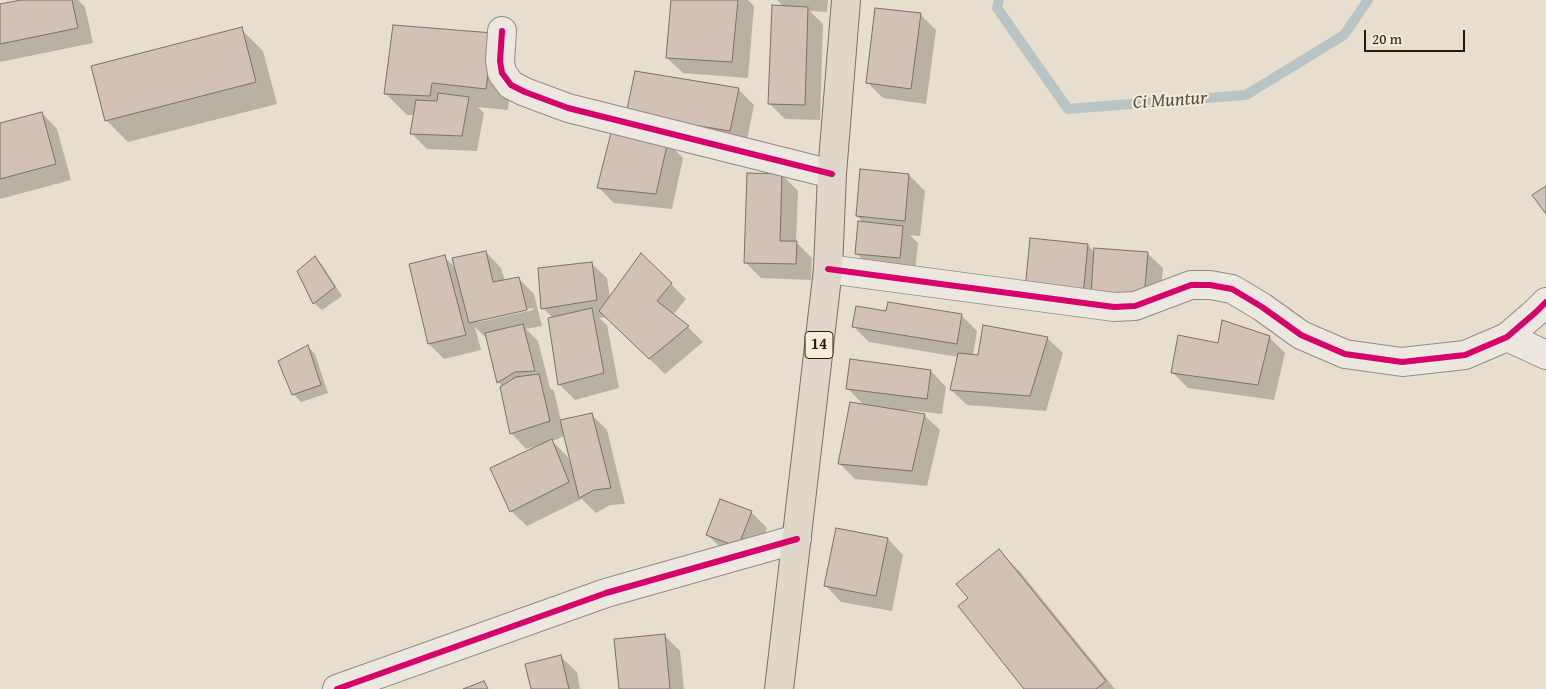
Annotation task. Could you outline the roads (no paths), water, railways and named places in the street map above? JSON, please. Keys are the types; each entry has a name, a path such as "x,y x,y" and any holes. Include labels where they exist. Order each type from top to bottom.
{"highway":[{"name":"14","path":"779,689 828,269 832,174 846,0"}],"street":[{"path":"502,31 500,62 502,73 511,85 524,92 568,108 832,174"},
{"path":"828,269 1114,307 1135,306 1191,285 1210,285 1232,289 1262,307 1300,336 1345,354 1402,362 1466,355 1508,337 1546,302"},
{"path":"1508,337 1546,355"},
{"path":"337,689 606,593 797,540"}],"waterway":[{"name":"Ci Muntur","path":"999,0 997,8 1068,109 1246,95 1344,35 1368,0"}]}
